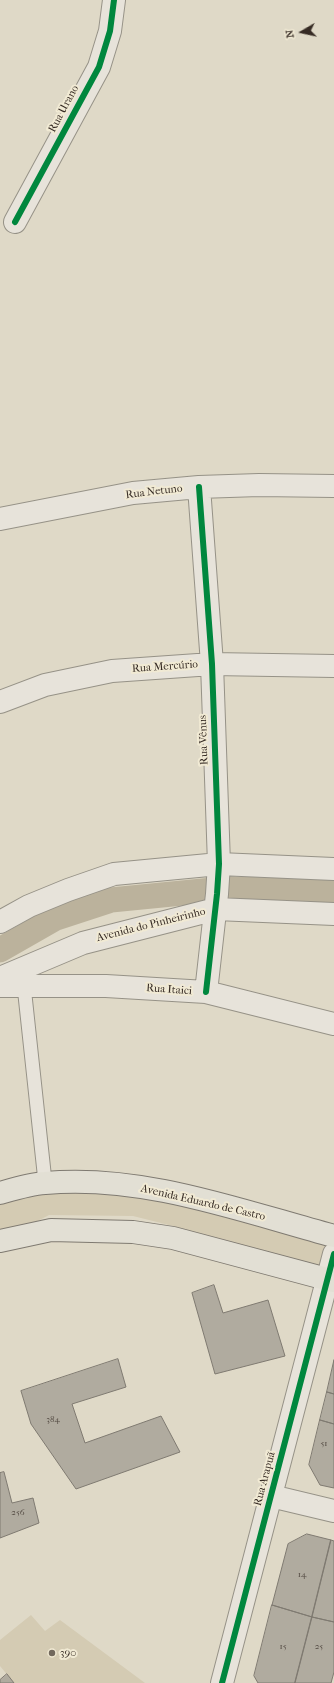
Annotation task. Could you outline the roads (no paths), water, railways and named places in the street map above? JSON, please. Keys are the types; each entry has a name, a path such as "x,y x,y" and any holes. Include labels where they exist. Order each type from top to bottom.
{"main road":[{"name":"Avenida Eduardo de Castro","path":"0,1193 43,1183 98,1183 148,1188 201,1200 334,1236"},
{"path":"0,1241 51,1230 133,1232 173,1238 331,1280"}],"street":[{"name":"Rua Urano","path":"15,222 99,67 110,31 114,0"},
{"name":"Rua Netuno","path":"0,519 133,493 199,487 259,485 334,486"},
{"name":"Rua Vênus","path":"199,487 212,664 218,885 206,992"},
{"name":"Rua Mercúrio","path":"0,702 45,685 112,671 212,664 334,666"},
{"name":"Avenida do Pinheirinho","path":"0,978 218,885 334,869"},
{"name":"Avenida do Pinheirinho","path":"0,922 42,900 114,874 218,885 334,914"},
{"name":"Rua Itaici","path":"0,986 106,986 206,992 334,1024"},
{"name":"Rua Arapuã","path":"222,1683 271,1496 331,1280 334,1254"},
{"path":"271,1496 334,1511"}],"lane":[{"path":"24,986 44,1172 43,1183"}],"waterway":[{"path":"0,950 56,918 111,900 223,889 334,891"}],"place":[{"name":"390","path":"52,1653"}]}
